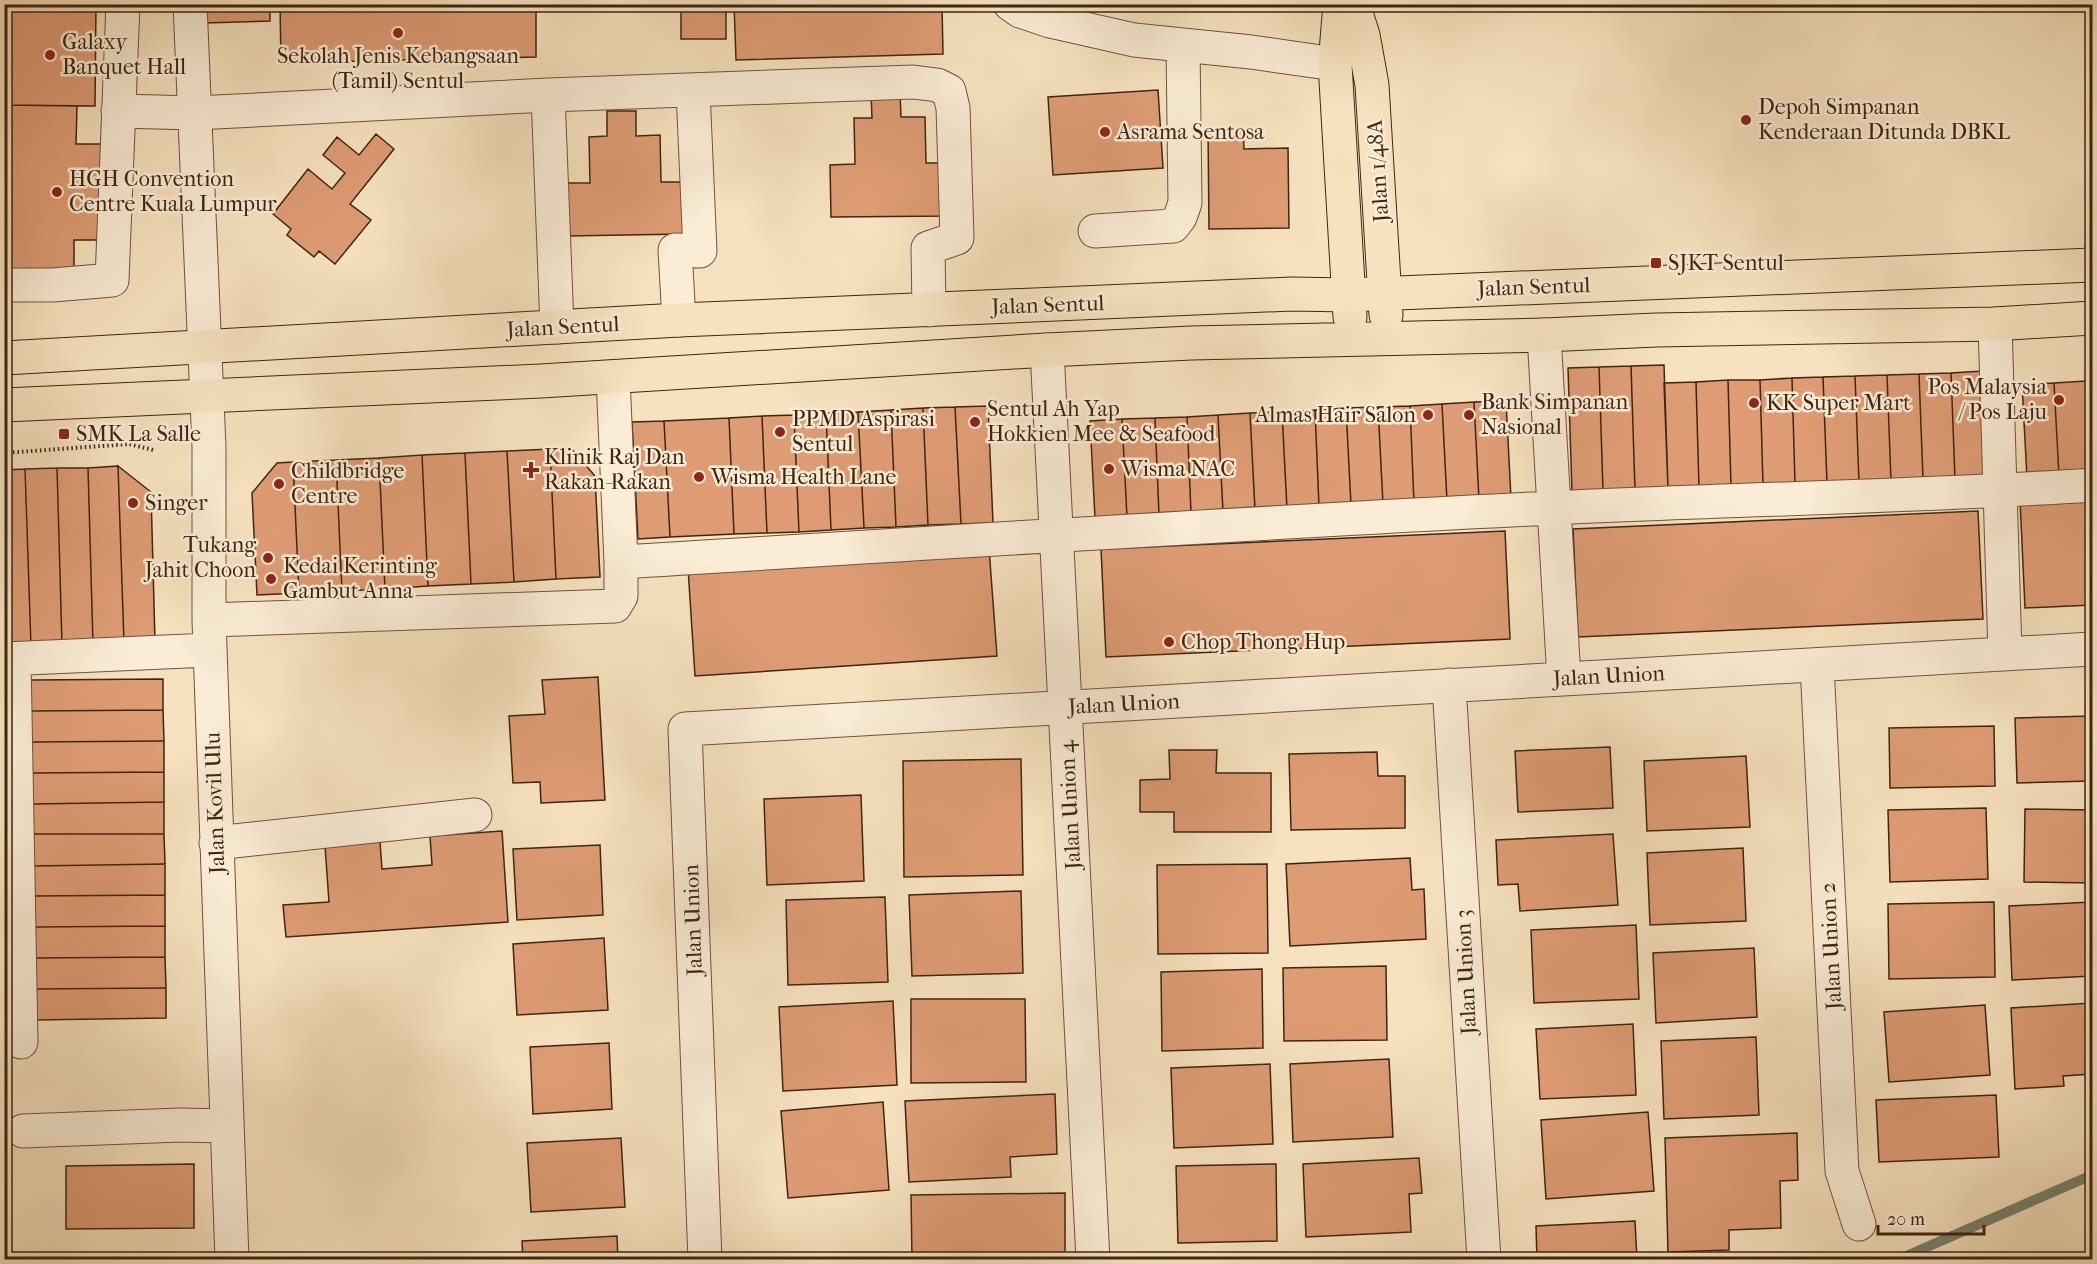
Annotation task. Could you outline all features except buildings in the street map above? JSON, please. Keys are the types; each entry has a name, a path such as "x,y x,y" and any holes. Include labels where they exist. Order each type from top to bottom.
{"main road":[{"name":"Jalan 1/48A","path":"1340,4 1335,64 1351,340"},
{"name":"Jalan 1/48A","path":"1353,4 1363,35 1372,85 1387,339"},
{"name":"Jalan Sentul","path":"4,358 679,320 1292,294 1349,295 2092,265"},
{"name":"Jalan Sentul","path":"4,405 541,381 1191,343 1544,335 1656,330 1995,324 2092,318"}],"street":[{"path":"4,285 53,285 112,280 123,4"},
{"name":"Jalan Kovil Ulu","path":"190,4 210,466 210,635 232,1260"},
{"path":"1010,4 1020,11 1050,21 1134,40 1251,52 1335,64"},
{"path":"1095,231 1173,226 1180,217 1185,203 1183,45"},
{"path":"118,111 196,113 548,95 914,82 937,85 949,92 953,108 957,238 928,248 929,310"},
{"path":"679,320 675,250 700,251 693,90"},
{"path":"548,95 557,327"},
{"path":"1995,324 2005,654"},
{"path":"1544,335 1564,679"},
{"name":"Jalan Union 4","path":"1047,350 1094,1260"},
{"path":"21,1042 9,659 210,635 615,606 621,596 621,562 613,377"},
{"path":"621,562 1554,508 2001,491 2092,485"},
{"name":"Jalan Union","path":"705,1260 685,729 2092,649"},
{"name":"Jalan Union 2","path":"1817,665 1842,1171 1859,1224"},
{"name":"Jalan Union 3","path":"1449,685 1484,1260"},
{"path":"216,843 475,815"},
{"path":"23,1131 180,1125 226,1126"}],"path":[{"path":"4,453 120,444 153,450"}],"waterway":[{"path":"1897,1260 2092,1175"}],"place":[{"name":"Sekolah Jenis Kebangsaan (Tamil) Sentul","path":"398,33"},
{"name":"Galaxy Banquet Hall","path":"50,55"},
{"name":"Depoh Simpanan Kenderaan Ditunda DBKL","path":"1746,120"},
{"name":"Asrama Sentosa","path":"1105,132"},
{"name":"HGH Convention Centre Kuala Lumpur","path":"57,192"},
{"name":"SJKT Sentul","path":"1656,263"},
{"name":"Pos Malaysia / Pos Laju","path":"2059,400"},
{"name":"KK Super Mart","path":"1754,403"},
{"name":"Almas Hair Salon","path":"1428,415"},
{"name":"Bank Simpanan Nasional","path":"1469,415"},
{"name":"Sentul Ah Yap Hokkien Mee & Seafood","path":"975,422"},
{"name":"PPMD Aspirasi Sentul","path":"780,432"},
{"name":"SMK La Salle","path":"64,434"},
{"name":"Wisma NAC","path":"1109,469"},
{"name":"Klinik Raj Dan Rakan-Rakan","path":"531,470"},
{"name":"Wisma Health Lane","path":"699,477"},
{"name":"Childbridge Centre","path":"279,484"},
{"name":"Singer","path":"133,503"},
{"name":"Tukang Jahit Choon","path":"268,558"},
{"name":"Kedai Kerinting Gambut Anna","path":"271,579"},
{"name":"Chop Thong Hup","path":"1169,642"}]}
